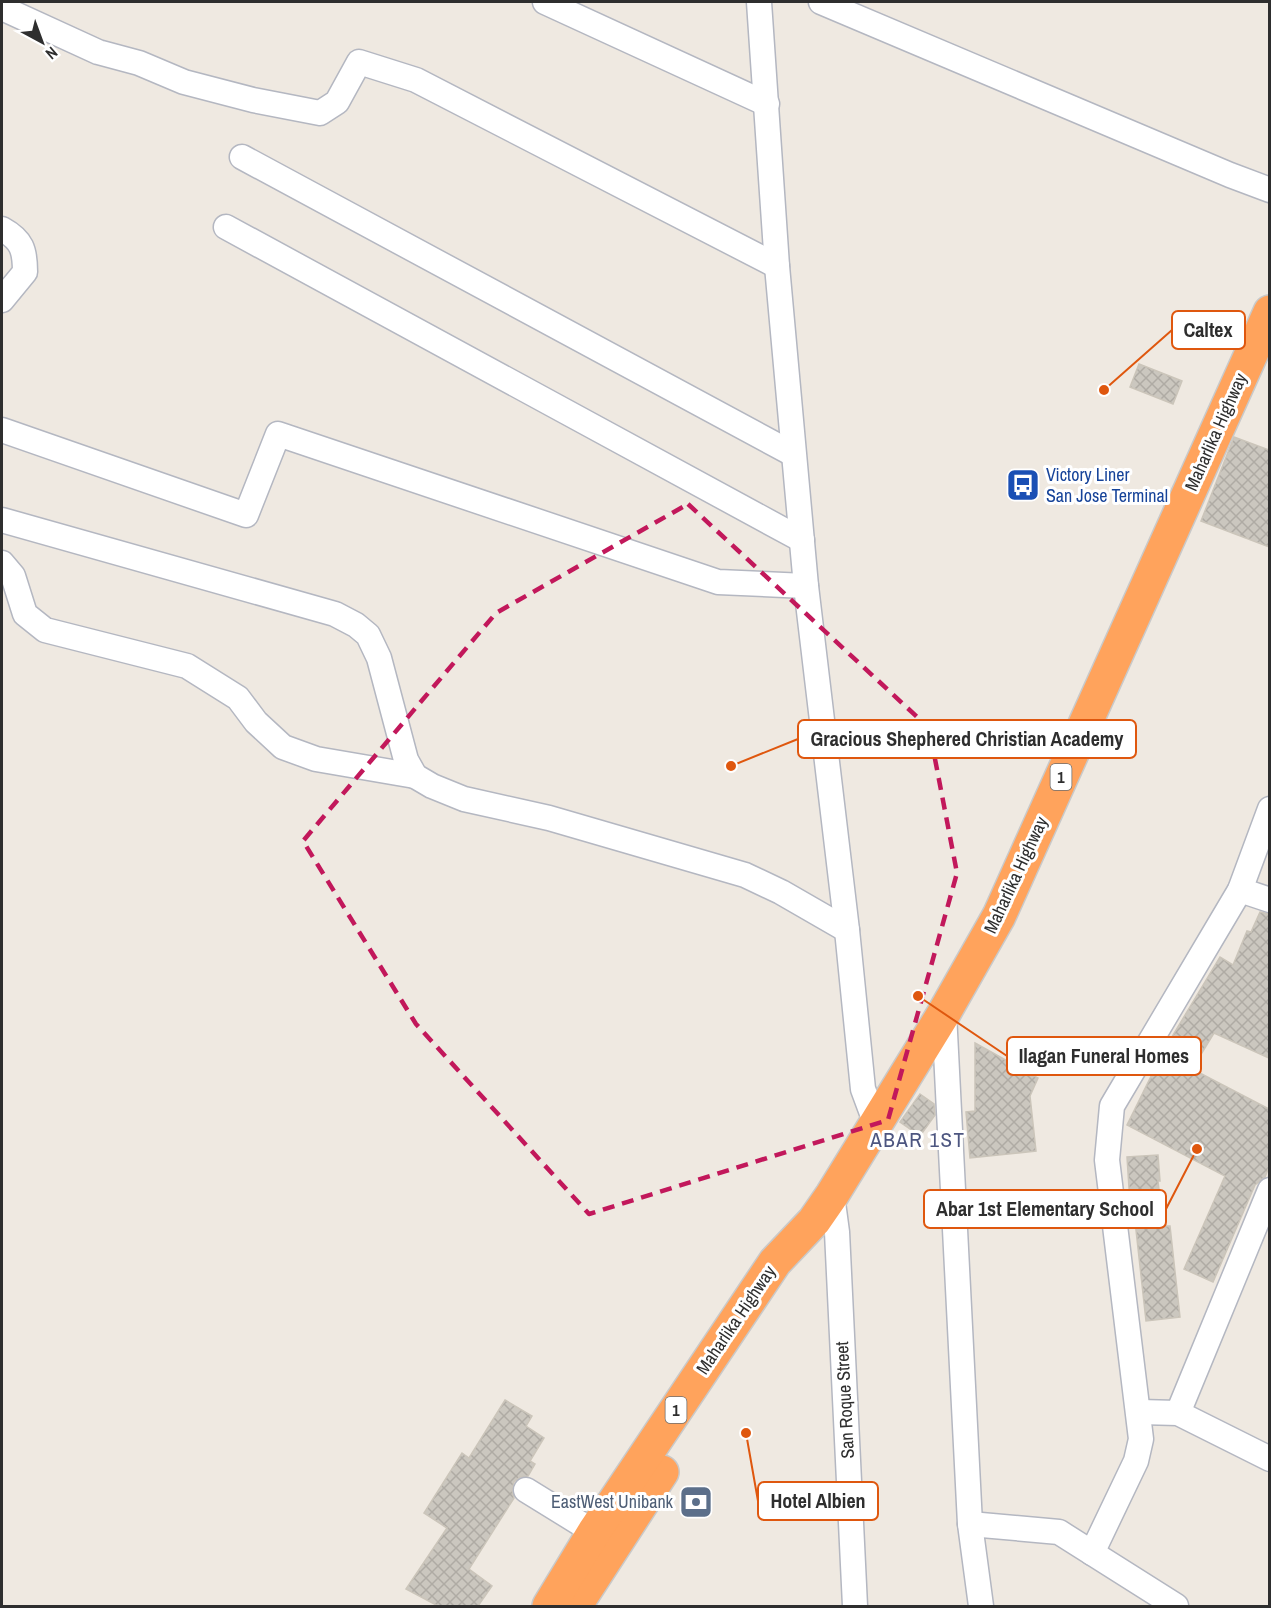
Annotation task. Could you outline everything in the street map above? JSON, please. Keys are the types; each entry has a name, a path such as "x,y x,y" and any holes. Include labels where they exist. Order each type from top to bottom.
{"highway":[{"name":"Maharlika Highway","path":"562,1604 604,1539 788,1278 814,1221 944,1013 999,916 1269,315"}],"street":[{"path":"545,2 767,104"},
{"path":"759,2 777,266 806,586 847,930 862,1089 876,1124"},
{"path":"820,2 1269,190"},
{"path":"2,8 98,52 139,63 184,82 254,100 320,113 337,102 359,62 374,65 416,80 777,266"},
{"path":"242,157 793,454"},
{"path":"226,227 802,540"},
{"path":"2,229 15,236 25,253 26,272 2,300"},
{"path":"2,430 246,515 278,434 718,582 806,586"},
{"path":"2,520 335,614 357,625 368,635 379,658 406,760 415,776"},
{"path":"2,563 13,576 25,614 45,630 187,666 238,698 256,722 283,747 316,759 415,776 432,786 464,799 549,818 745,874 782,891 847,930"},
{"path":"1092,1553 1139,1450 1142,1438 1107,1160 1112,1106 1240,890 1269,809"},
{"path":"1240,890 1269,900"},
{"path":"944,1013 970,1524 981,1606"},
{"path":"1178,1413 1269,1190"},
{"name":"San Roque Street","path":"832,1195 837,1232 855,1606"},
{"path":"1140,1412 1178,1413 1269,1459"},
{"path":"526,1490 604,1539"},
{"path":"970,1524 1059,1532 1176,1606"}],"highlighted area":[{"path":"688,504 929,728 957,873 888,1120 589,1214 416,1024 303,841 496,613"}],"building":[{"path":"1139,364 1182,381 1173,404 1130,387"},
{"path":"1234,437 1269,450 1269,547 1201,521"},
{"path":"1260,912 1269,914 1269,1058 1214,1033 1192,1069 1269,1109 1269,1167 1265,1177 1255,1185 1213,1282 1184,1269 1225,1176 1127,1125 1164,1050 1220,957 1233,965 1247,931 1251,932"},
{"path":"975,1043 1038,1078 1030,1096 1036,1151 970,1158 966,1112 975,1111"},
{"path":"920,1094 934,1104 935,1115 920,1136 900,1122"},
{"path":"1158,1155 1160,1181 1158,1181 1163,1226 1170,1226 1180,1317 1146,1321 1127,1157"},
{"path":"505,1400 532,1416 526,1426 544,1438 530,1461 535,1464 528,1476 520,1477 514,1482 512,1490 514,1498 469,1569 492,1586 478,1606 438,1606 406,1589 447,1528 424,1513 462,1453 469,1458"}],"place":[{"name":"Caltex","path":"1104,390"},
{"name":"Victory Liner San Jose Terminal","path":"1023,485"},
{"name":"Gracious Shephered Christian Academy","path":"731,766"},
{"name":"Ilagan Funeral Homes","path":"918,996"},
{"name":"Abar 1st Elementary School","path":"1197,1149"},
{"name":"Hotel Albien","path":"746,1433"},
{"name":"EastWest Unibank","path":"696,1502"}],"district":[{"name":"ABAR 1ST","path":"918,1140"}]}
